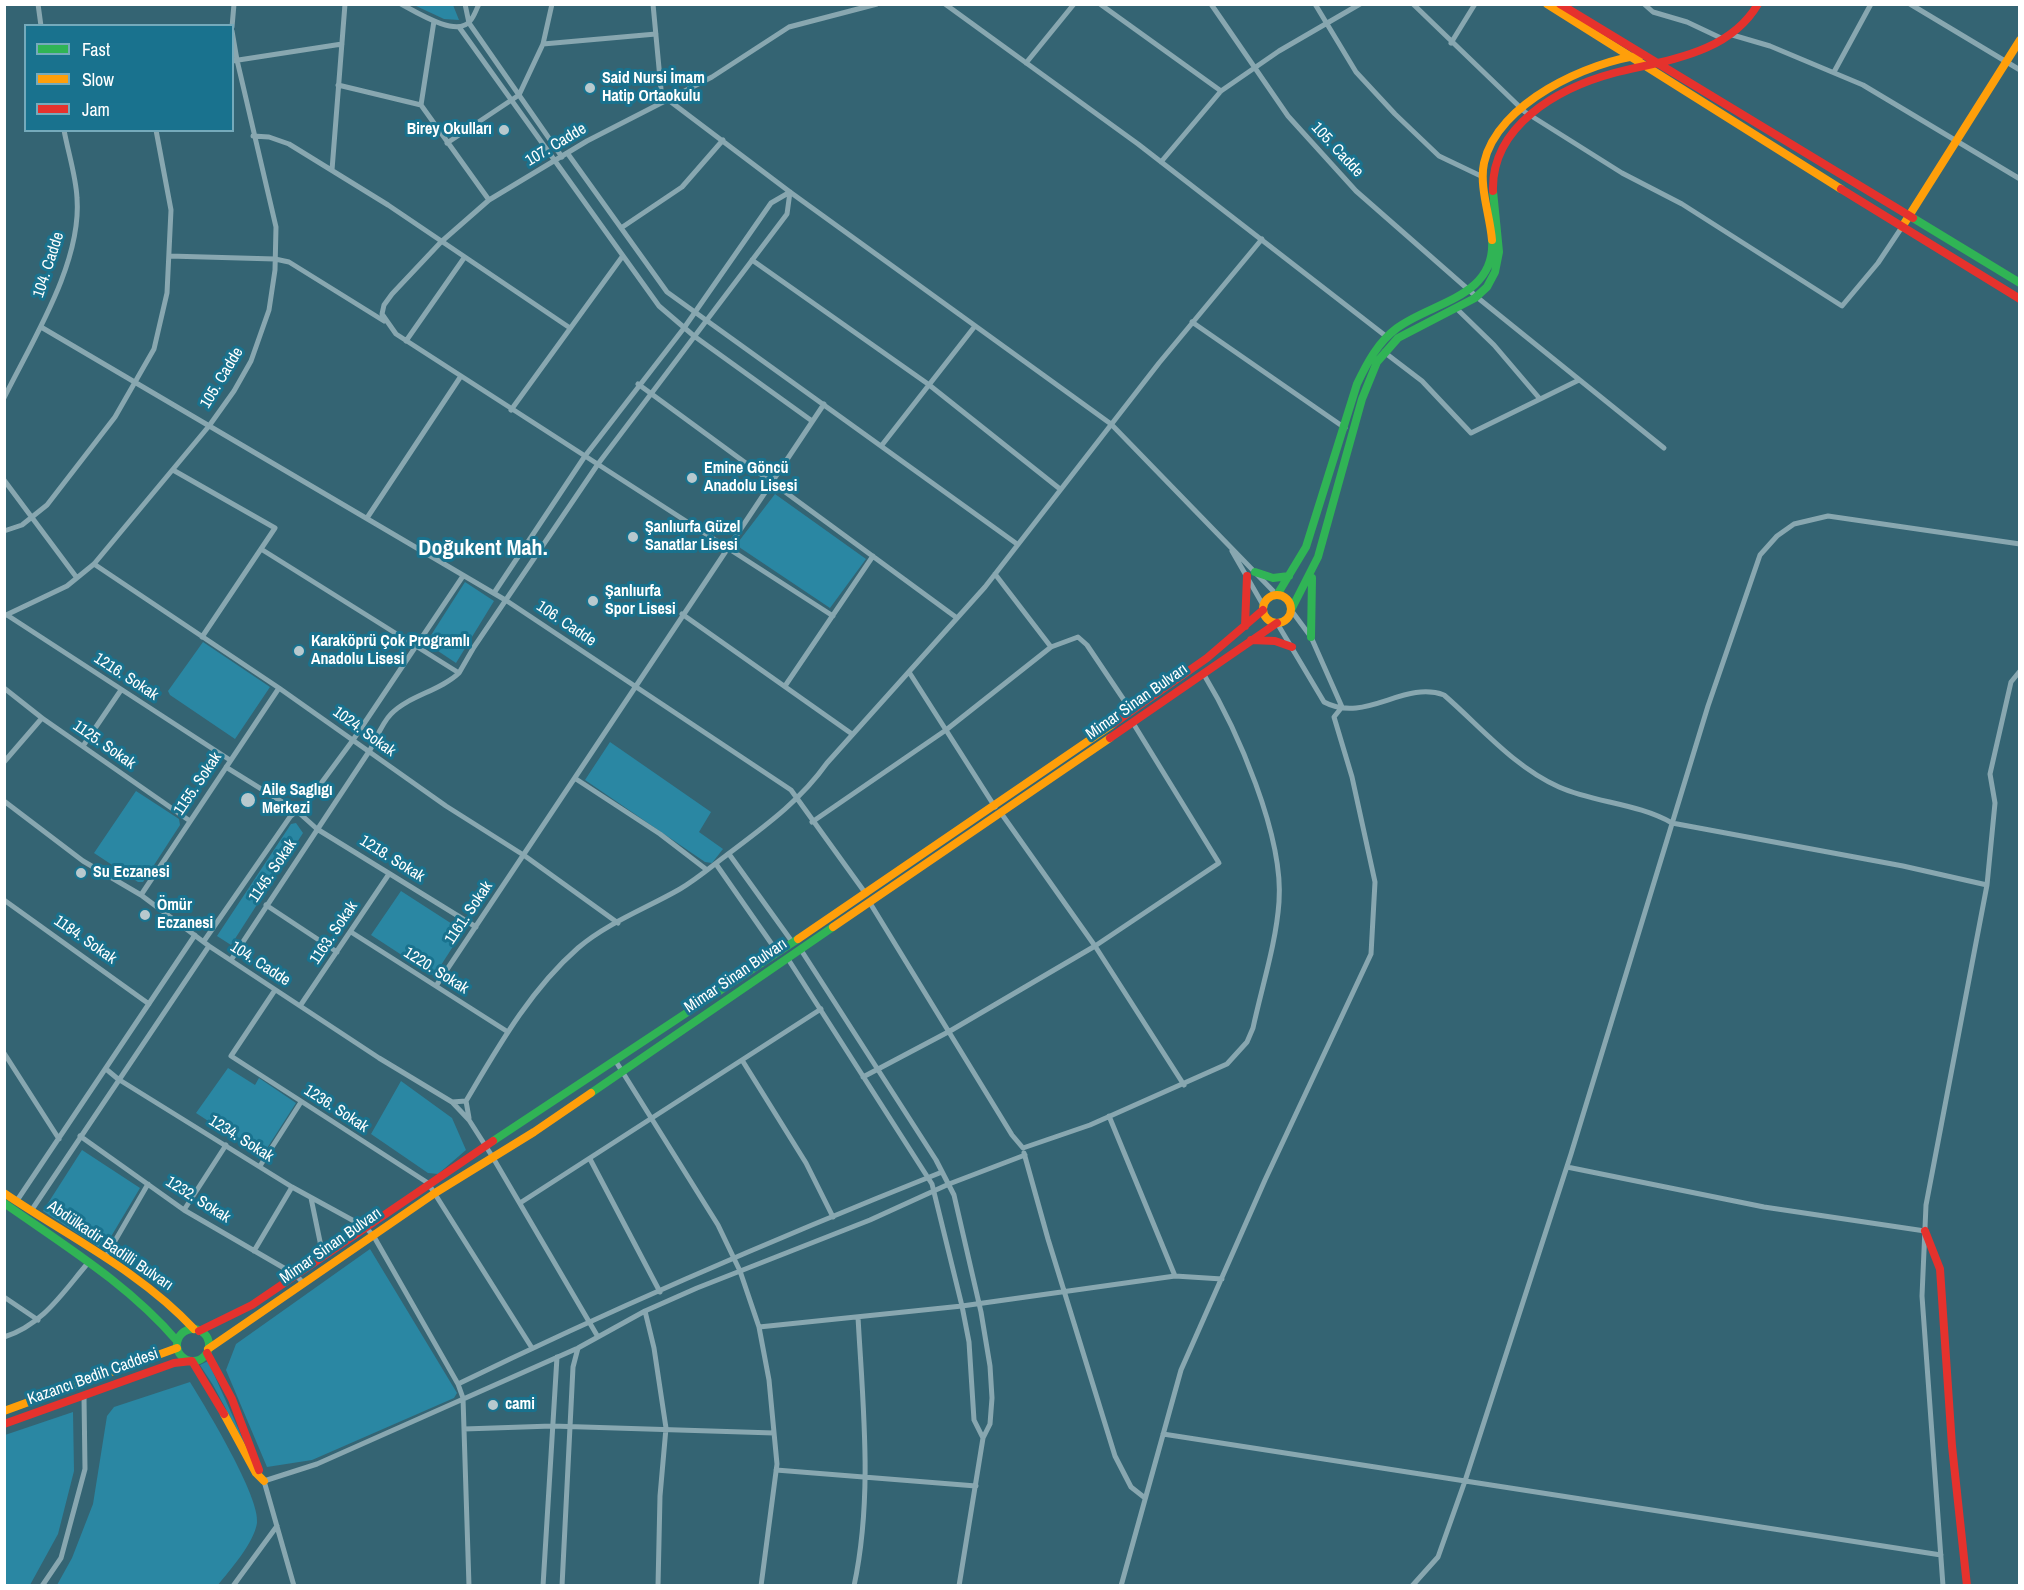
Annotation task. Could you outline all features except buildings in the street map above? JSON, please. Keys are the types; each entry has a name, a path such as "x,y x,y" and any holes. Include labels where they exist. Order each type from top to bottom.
{"main road":[{"path":"1547,4 1625,55 2019,299"},
{"path":"1560,4 2019,283"},
{"path":"1291,610 1287,599 1276,595 1269,597 1263,607 1266,619 1277,623 1287,620 1312,573 1361,402 1384,352 1396,339 1424,321 1478,298 1493,277 1499,254 1492,186 1496,158 1510,132 1529,115 1594,79 1660,65 1703,52 1726,37 1758,4"},
{"path":"1902,227 2019,40"},
{"path":"1276,595 1306,548 1357,384 1368,361 1399,326 1450,303 1470,290 1489,268 1491,259 1483,177 1490,147 1499,131 1521,109 1547,91 1598,63 1625,55 1643,55"},
{"path":"1311,637 1312,573"},
{"path":"1245,626 1251,574 1273,578 1289,576"},
{"name":"Mimar Sinan Bulvarı","path":"998,810 1207,658 1245,626 1263,607"},
{"name":"Mimar Sinan Bulvarı","path":"208,1351 373,1235 492,1156 534,1132 801,950 868,899 998,810 1133,723 1277,623"},
{"path":"1251,640 1275,641 1292,647"},
{"name":"Mimar Sinan Bulvarı","path":"196,1330 252,1305 428,1183 793,943 868,899"},
{"name":"Abdülkadir Badilli Bulvarı","path":"4,1193 105,1258 181,1314 196,1330"},
{"name":"Abdülkadir Badilli Bulvarı","path":"4,1203 126,1288 148,1307 177,1344"},
{"path":"1925,1232 1940,1269 1952,1446 1967,1586"},
{"path":"208,1351 201,1359 192,1361 182,1357 177,1344 186,1331 196,1330 207,1338 208,1351 232,1399 264,1481"},
{"name":"Kazancı Bedih Caddesi","path":"4,1411 177,1344"},
{"path":"192,1361 218,1402 256,1473 264,1481"},
{"name":"Kazancı Bedih Caddesi","path":"4,1424 174,1363 192,1361"}],"street":[{"path":"38,4 40,24"},
{"name":"105. Cadde","path":"232,24 234,4"},
{"path":"332,170 345,4"},
{"path":"401,4 434,21 459,27 469,23 479,4"},
{"path":"465,4 469,23 519,95 667,292 1017,544"},
{"path":"447,143 519,95 543,44 552,4"},
{"path":"653,4 665,100 1111,424 1225,540 1251,574 1276,595"},
{"name":"107. Cadde","path":"386,322 382,314 384,304 392,294 441,242 489,200 588,141 712,77 789,27 877,4"},
{"path":"945,4 1161,162 1387,337"},
{"path":"1026,63 1074,4"},
{"path":"1100,4 1221,91"},
{"name":"105. Cadde","path":"1211,4 1288,116 1356,191 1478,298 1664,448"},
{"path":"1315,4 1356,72 1395,114 1439,156 1483,177"},
{"path":"1161,162 1221,91 1255,66 1360,4"},
{"path":"1413,4 1529,115 1622,173 1700,215 1842,306 1878,263 1902,227"},
{"path":"1452,43 1475,4"},
{"path":"1644,4 1653,12 1726,37 1770,46 1863,85 2019,178"},
{"path":"1834,72 1871,4"},
{"path":"1910,4 2019,69"},
{"path":"421,105 434,21"},
{"path":"459,27 658,306 694,336 812,421"},
{"path":"543,44 656,34"},
{"path":"235,61 342,44"},
{"name":"105. Cadde","path":"6,616 67,586 94,564 209,426 234,391 251,361 269,310 276,227 235,61"},
{"path":"339,85 421,105 489,200"},
{"name":"104. Cadde","path":"4,398 59,289 69,258 77,198 64,132"},
{"path":"4,531 22,525 47,505 115,417 154,349 167,293 171,210 156,132"},
{"path":"253,136 269,137 289,144 332,170 570,328"},
{"path":"621,228 682,187 723,140"},
{"path":"261,549 459,673 598,464 787,214 790,192"},
{"path":"494,593 585,456 638,384 684,328 771,203 790,192"},
{"path":"469,1120 466,1101 508,1032 550,974 580,946 683,887 716,864 782,814 795,798 807,790 826,763 995,574 1192,322 1262,239"},
{"path":"169,256 275,259 289,262 386,322 406,341 511,410 833,616"},
{"path":"511,410 622,257"},
{"path":"406,341 464,258"},
{"path":"752,260 928,384 1060,489"},
{"path":"1456,309 1494,345 1540,399"},
{"path":"1192,322 1345,428"},
{"path":"882,445 975,326"},
{"name":"106. Cadde","path":"41,327 134,384 507,601 791,790 868,899 1024,1152"},
{"path":"1384,352 1422,381 1471,433 1579,380"},
{"path":"367,518 460,376"},
{"path":"638,384 772,485 957,618"},
{"name":"1161. Sokak","path":"436,986 525,856 634,686 772,485 824,404"},
{"path":"173,470 274,528 202,637"},
{"path":"4,480 77,578"},
{"path":"1412,1586 1438,1557 1465,1480 1567,1167 1666,850 1672,823 1760,555 1777,536 1794,524 1828,516 2019,544"},
{"path":"785,687 873,556"},
{"name":"1024. Sokak","path":"94,564 370,750 446,806 525,856 618,923"},
{"path":"995,574 1051,647"},
{"path":"1251,574 1263,607"},
{"path":"204,941 290,817 308,801 353,740 463,576"},
{"path":"1291,610 1311,637 1342,707"},
{"path":"682,614 852,734"},
{"name":"1216. Sokak","path":"6,616 230,760"},
{"path":"1277,623 1324,702 1333,707 1362,709 1410,694 1433,691 1444,695 1503,749 1556,785 1583,797 1658,815 1672,823 1903,866 1987,885"},
{"path":"812,822 946,730 1051,647 1078,637 1087,645 1132,712"},
{"path":"1943,1586 1922,1296 1926,1204 1987,885 1995,803 1990,774 2011,682 2019,671"},
{"path":"909,672 998,810 1095,946 1184,1084"},
{"name":"1145. Sokak","path":"231,960 370,750 390,715 400,707 451,681 459,673"},
{"path":"294,1586 264,1481 317,1464 578,1348 645,1311 740,1270 870,1220 1227,1064 1247,1041 1253,1028 1277,926 1280,899 1276,862 1246,757 1228,714 1203,673"},
{"name":"1125. Sokak","path":"4,688 42,718 190,821"},
{"name":"1155. Sokak","path":"141,895 279,688"},
{"path":"83,746 122,690"},
{"path":"1121,1586 1182,1370 1265,1180 1371,954 1375,882 1352,777 1334,717 1342,707"},
{"path":"4,762 42,718"},
{"path":"863,1077 950,1031 1095,946 1219,863 1133,723"},
{"name":"1218. Sokak","path":"226,767 297,811 317,829 476,927"},
{"path":"576,779 660,834 707,870"},
{"name":"104. Cadde","path":"4,801 83,861 141,895 209,946 452,1102 469,1120 492,1156 598,1337"},
{"path":"729,854 793,943"},
{"path":"716,864 778,953"},
{"name":"1163. Sokak","path":"300,1006 389,874"},
{"name":"1184. Sokak","path":"4,900 149,1004"},
{"path":"266,905 337,952"},
{"name":"1220. Sokak","path":"351,932 508,1032"},
{"path":"16,1202 195,935"},
{"path":"31,1211 209,946"},
{"path":"801,950 879,1070 954,1195 979,1303 990,1366 992,1398 990,1424 983,1438 959,1586"},
{"path":"788,959 928,1178 934,1191 969,1342 974,1420 983,1438"},
{"name":"1236. Sokak","path":"275,990 231,1056 428,1183"},
{"path":"520,1203 821,1009"},
{"path":"4,1053 59,1139"},
{"path":"615,1060 718,1225 740,1270 759,1327 769,1380 776,1470 761,1586"},
{"path":"742,1060 806,1163 833,1217"},
{"name":"1234. Sokak","path":"106,1069 118,1079 310,1198 365,1227 373,1235 458,1384 463,1398 469,1586"},
{"path":"452,1102 466,1101"},
{"path":"260,1166 301,1102"},
{"path":"1109,1116 1175,1276"},
{"name":"1232. Sokak","path":"80,1136 184,1210 296,1275 304,1284"},
{"path":"184,1210 226,1145"},
{"path":"1024,1152 1047,1239 1115,1456 1131,1487 1145,1498"},
{"path":"590,1159 660,1292"},
{"path":"1567,1167 1764,1207 1925,1232"},
{"path":"458,1384 532,1348 734,1259 942,1172"},
{"path":"428,1183 532,1348"},
{"path":"105,1258 148,1184"},
{"path":"254,1251 292,1187"},
{"path":"310,1198 323,1257"},
{"path":"4,1337 30,1327 38,1320 88,1263"},
{"path":"759,1327 962,1306 1175,1276 1222,1279"},
{"path":"4,1297 38,1320"},
{"path":"645,1311 654,1348 666,1428 660,1496 658,1586"},
{"path":"854,1586 867,1479 858,1317"},
{"path":"562,1586 573,1367 578,1348"},
{"path":"543,1586 557,1357"},
{"path":"42,1586 61,1558 85,1469 84,1397"},
{"path":"464,1429 570,1426 774,1433"},
{"path":"1163,1434 1941,1555"},
{"path":"776,1470 976,1486"},
{"path":"233,1586 277,1526"}],"shaded area":[{"path":"414,5 453,5 459,20 444,19"},
{"path":"775,494 866,559 830,608 736,545"},
{"path":"465,582 494,601 456,663 426,643"},
{"path":"203,642 270,687 235,739 170,695 168,691"},
{"path":"610,742 711,812 699,832 723,849 712,863 705,862 585,780"},
{"path":"136,791 179,819 180,825 143,882 138,882 94,853"},
{"path":"296,823 303,833 231,945 217,936 291,824"},
{"path":"401,891 463,931 434,976 371,935"},
{"path":"228,1068 255,1085 259,1078 296,1103 262,1156 196,1113"},
{"path":"401,1081 452,1118 466,1150 438,1174 428,1173 371,1134"},
{"path":"82,1150 140,1188 103,1250 43,1211"},
{"path":"370,1249 457,1393 454,1398 312,1460 267,1467 226,1370 236,1344"},
{"path":"208,1361 247,1448 200,1365"},
{"path":"190,1382 231,1452 256,1511 255,1531 247,1547 218,1585 57,1585 72,1558 93,1504 107,1416 114,1407"},
{"path":"73,1412 74,1471 58,1534 30,1585 5,1585 5,1435"}],"traffic: fast":[{"path":"1291,610 1318,557 1362,399 1377,362 1398,338 1475,298 1487,287 1495,272 1499,252 1493,191"},
{"path":"1913,218 2020,283"},
{"path":"1277,595 1306,547 1357,384 1369,361 1384,340 1397,328 1459,296 1473,286 1484,274 1491,259 1492,240"},
{"path":"1255,572 1273,578 1289,576"},
{"path":"1311,637 1312,578"},
{"path":"591,1093 833,927"},
{"path":"493,1141 798,939"},
{"path":"4,1203 117,1284 138,1301 177,1341"},
{"path":"193,1329 204,1334 209,1345 204,1356 193,1361 182,1356 177,1345 182,1334 193,1329"}],"traffic: slow":[{"path":"1547,4 1841,189"},
{"path":"1902,227 2020,40"},
{"path":"1492,240 1483,182 1484,163 1492,141 1507,122 1526,104 1572,76 1597,66 1643,55"},
{"path":"1277,595 1287,599 1291,609 1287,619 1277,623 1267,619 1263,609 1267,599 1277,595"},
{"path":"798,939 1113,724"},
{"path":"833,927 1110,738"},
{"path":"208,1349 435,1193 534,1132 591,1093"},
{"path":"4,1193 151,1289 194,1329"},
{"path":"4,1411 177,1348"},
{"path":"224,1414 256,1473 264,1481"}],"traffic: jam":[{"path":"1560,4 1913,218"},
{"path":"1493,191 1495,168 1503,147 1532,113 1571,89 1593,80 1674,59 1713,45 1745,21 1758,4"},
{"path":"1841,189 2020,299"},
{"path":"1245,626 1247,576"},
{"path":"1113,724 1207,658 1263,610"},
{"path":"1110,738 1277,623"},
{"path":"1251,640 1275,641 1292,647"},
{"path":"199,1331 252,1305 493,1141"},
{"path":"1925,1231 1940,1269 1952,1446 1967,1586"},
{"path":"207,1353 232,1399 259,1470"},
{"path":"4,1424 174,1363 192,1361 224,1414"}],"place":[{"name":"Said Nursi İmam Hatip Ortaokulu","path":"590,88"},
{"name":"Birey Okulları","path":"504,130"},
{"name":"Emine Göncü Anadolu Lisesi","path":"692,478"},
{"name":"Şanlıurfa Güzel Sanatlar Lisesi","path":"633,537"},
{"name":"Şanlıurfa Spor Lisesi","path":"593,601"},
{"name":"Karaköprü Çok Programlı Anadolu Lisesi","path":"299,651"},
{"name":"Aile Saglıgı Merkezi","path":"248,800"},
{"name":"Su Eczanesi","path":"81,873"},
{"name":"Ömür Eczanesi","path":"145,915"},
{"name":"cami","path":"493,1405"}],"district":[{"name":"Doğukent Mah.","path":"483,549"}]}
